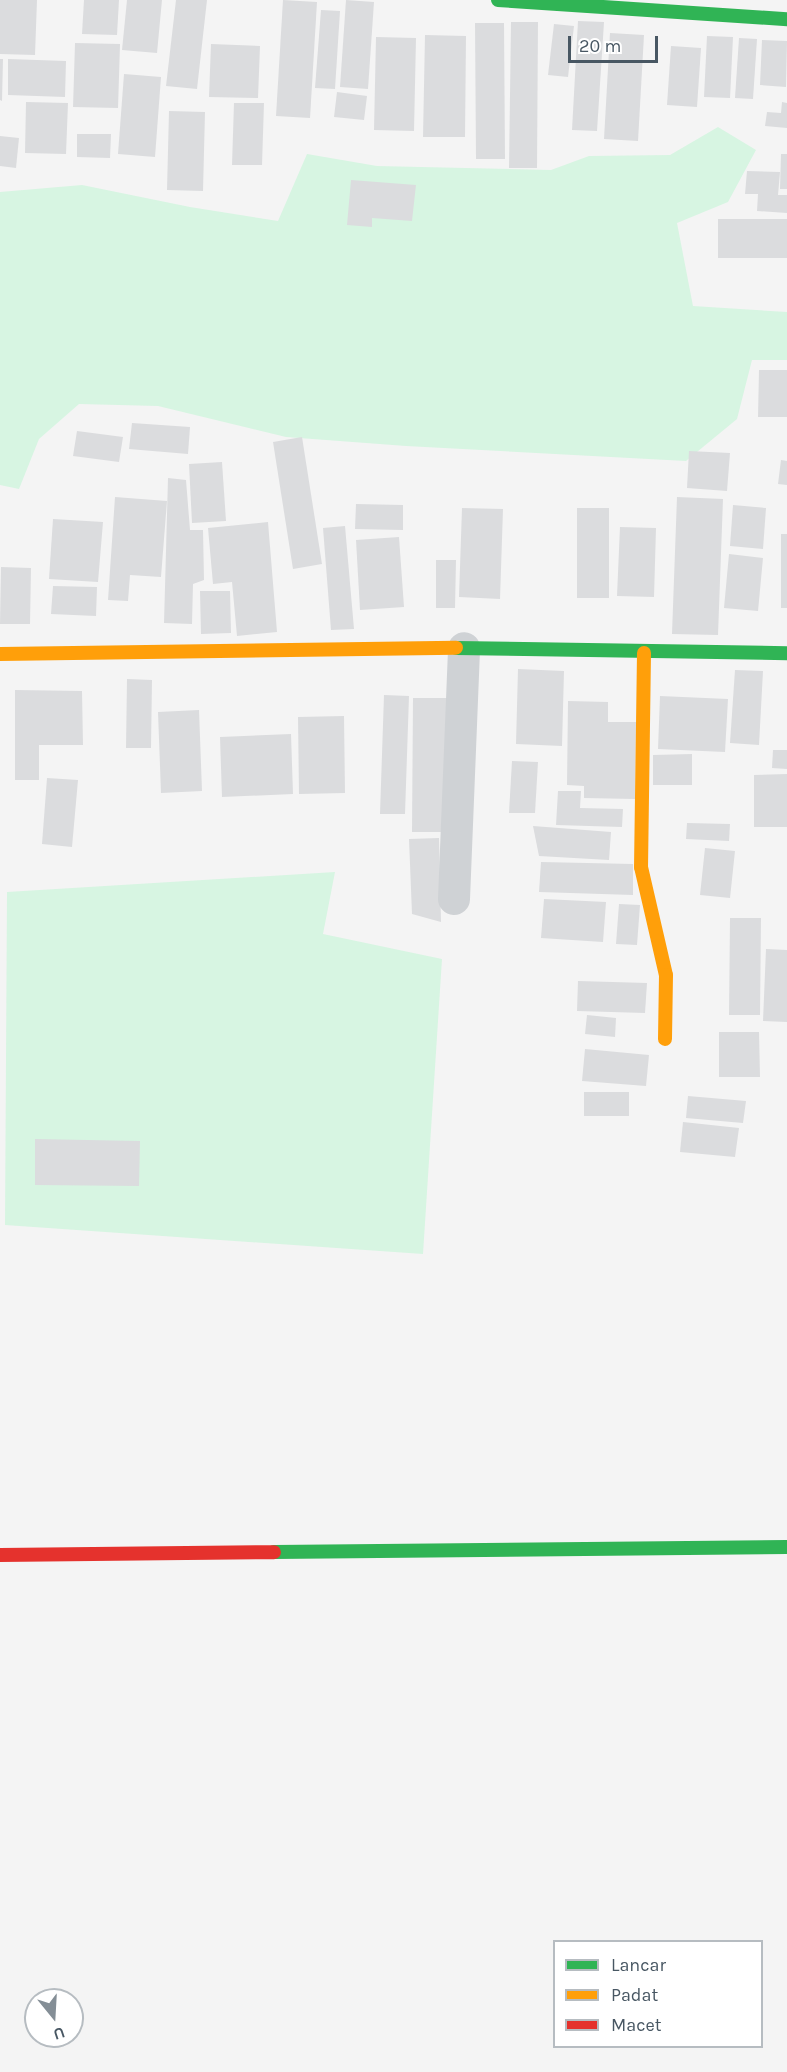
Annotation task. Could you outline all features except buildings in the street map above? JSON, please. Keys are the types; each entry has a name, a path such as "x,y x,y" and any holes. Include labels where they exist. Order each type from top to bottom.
{"street":[{"path":"498,0 787,20"},
{"path":"454,899 464,648"},
{"path":"0,654 464,648 644,653 787,653"},
{"path":"644,653 641,867 666,975 665,1039"},
{"path":"0,1555 787,1547"}],"green space":[{"path":"718,127 756,150 728,202 677,223 693,306 787,312 787,360 752,360 737,419 686,461 286,437 158,406 79,404 39,439 19,489 0,485 0,192 82,185 190,207 278,221 307,154 377,166 551,170 589,156 670,155"},
{"path":"335,872 323,934 442,959 423,1254 5,1225 7,892"}],"traffic: fast":[{"path":"498,0 787,19"},
{"path":"456,648 787,653"},
{"path":"274,1552 787,1547"}],"traffic: slow":[{"path":"0,654 456,648"},
{"path":"644,653 641,867 666,975 665,1039"}],"traffic: jam":[{"path":"0,1555 274,1552"}]}
